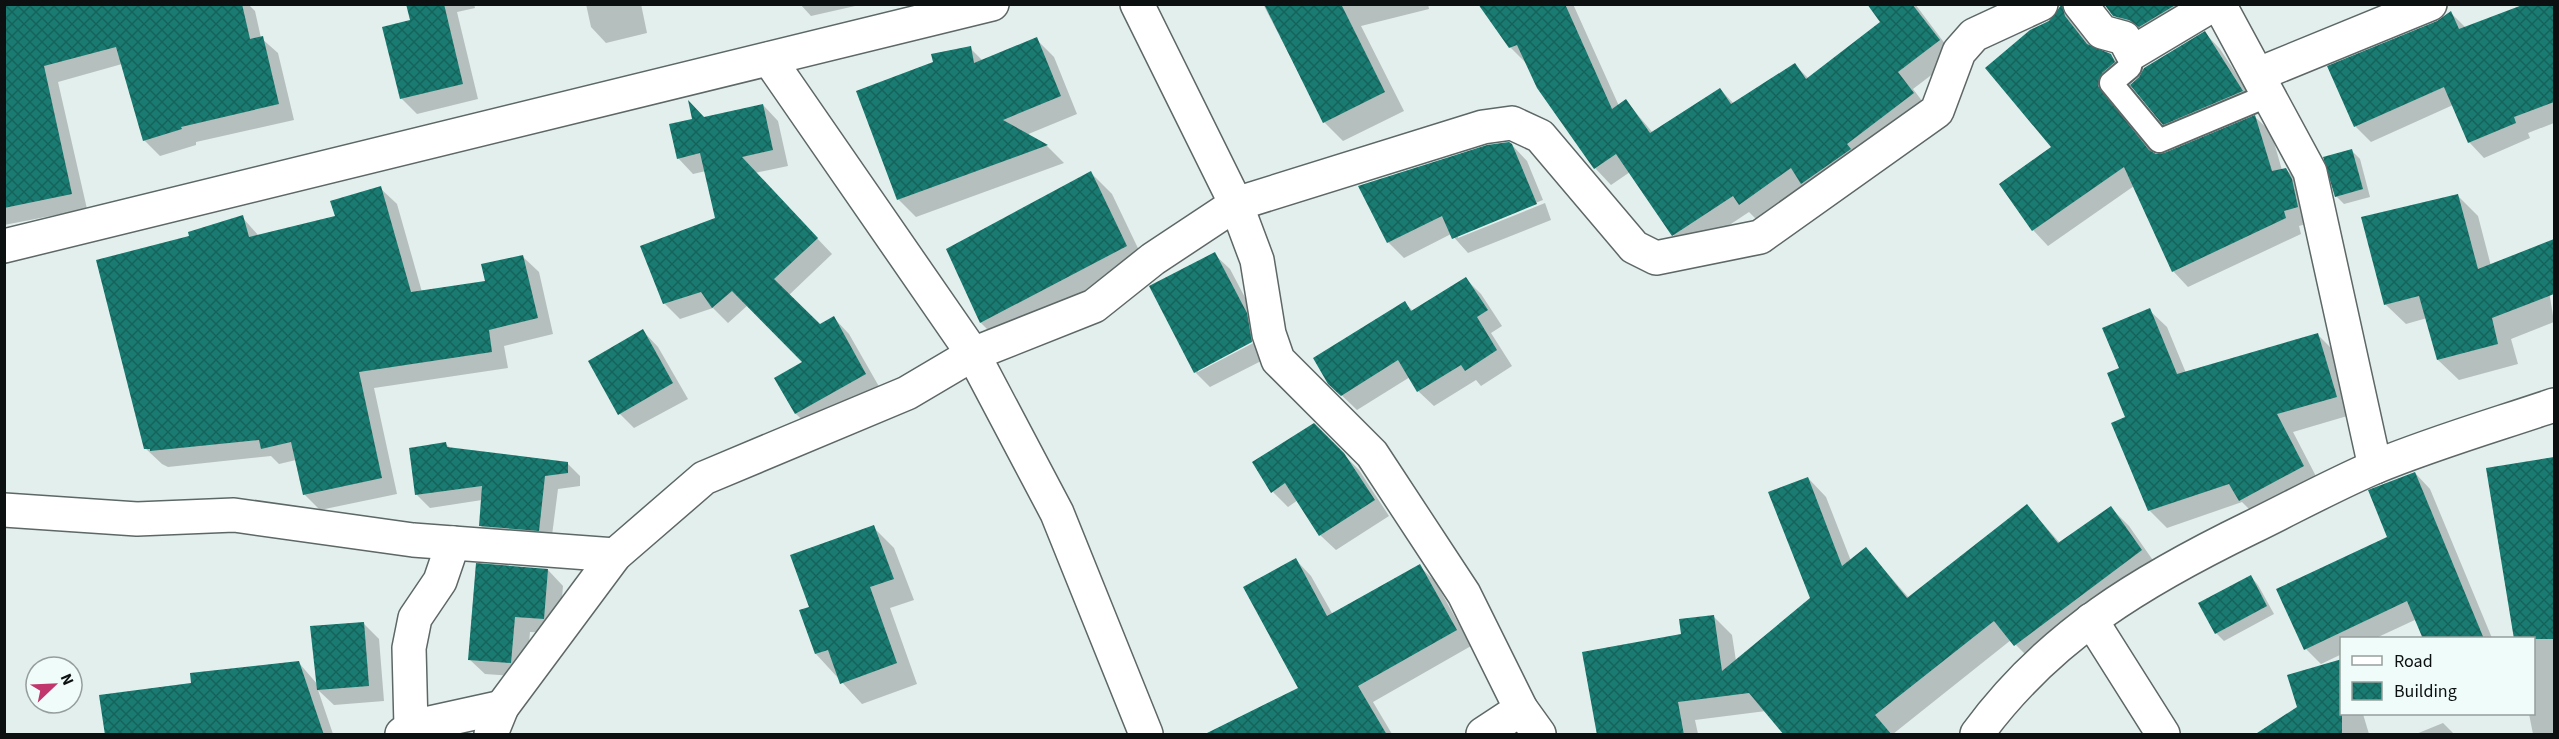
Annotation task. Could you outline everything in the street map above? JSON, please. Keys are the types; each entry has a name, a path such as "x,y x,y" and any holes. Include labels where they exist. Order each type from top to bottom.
{"street":[{"path":"4,246 992,4"},
{"path":"1137,4 1236,204 1257,260 1269,334 1278,360 1372,454 1464,594 1530,722 1483,735"},
{"path":"453,543 440,581 414,618 408,648 406,731 496,721 615,555 704,478 907,393 973,354 1094,306 1153,259 1236,204 1483,127 1512,123 1540,136 1634,247 1656,258 1760,237 1937,111 1959,52 1974,34 2041,4"},
{"path":"2080,4 2102,32 2124,38 2132,53 2214,4"},
{"path":"2219,4 2310,172 2375,467"},
{"path":"2264,84 2430,4"},
{"path":"768,59 973,354 1057,513 1146,735"},
{"path":"1977,735 1992,714 2039,663 2091,620 2175,564 2375,467 2554,405"},
{"path":"4,510 137,519 234,515 453,543 615,555"},
{"path":"2091,620 2163,735"}],"lane":[{"path":"2132,53 2130,67 2111,83 2159,141 2264,84"}],"building":[{"path":"4,4 242,4 250,39 263,36 279,104 181,127 182,129 143,141 116,47 44,66 72,194 4,208"},
{"path":"406,4 444,4 463,84 400,99 382,27 410,20"},
{"path":"1264,4 1341,4 1385,92 1323,123"},
{"path":"1478,4 1565,4 1612,109 1626,99 1650,133 1720,88 1731,104 1795,63 1806,79 1880,22 1867,4 1912,4 1940,40 1898,72 1914,93 1847,144 1851,149 1801,184 1791,168 1739,205 1733,196 1672,236 1616,154 1594,169 1537,88 1517,45 1509,48"},
{"path":"2062,4 2065,16 2087,44 2111,54 2115,62 2102,73 2098,86 2149,150 2156,154 2164,153 2255,115 2272,171 2286,168 2292,179 2298,207 2284,211 2286,218 2172,272 2124,167 2032,231 1999,184 2051,147 1985,68 2030,30 2049,21"},
{"path":"2104,4 2177,4 2139,27 2129,20 2113,16"},
{"path":"2525,4 2554,4 2554,102 2514,117 2516,123 2468,143 2444,87 2354,127 2327,66 2437,21 2451,11 2459,29"},
{"path":"2205,31 2243,91 2163,125 2130,85 2139,77 2144,68"},
{"path":"1037,37 1061,96 1003,120 1048,145 897,200 856,91 933,62 931,54 971,46 974,63"},
{"path":"688,100 704,117 763,104 773,150 742,157 818,238 774,279 820,324 834,316 866,374 795,414 774,378 802,362 732,291 712,308 701,292 663,304 640,246 715,218 700,153 677,159 669,124 692,119"},
{"path":"1509,142 1512,144 1537,204 1452,239 1442,216 1387,243 1358,186 1487,145"},
{"path":"2352,149 2363,189 2335,197 2323,157"},
{"path":"1091,171 1127,246 980,323 946,249"},
{"path":"381,186 411,292 485,281 481,264 523,255 538,318 489,330 492,352 359,372 382,478 303,495 291,442 261,449 259,440 150,451 150,449 144,449 96,260 189,236 188,232 243,215 249,237 335,216 330,201"},
{"path":"2458,194 2478,269 2554,239 2554,294 2492,318 2498,344 2437,360 2419,296 2384,305 2361,217"},
{"path":"1215,252 1247,313 1252,342 1194,373 1149,286"},
{"path":"1466,277 1488,310 1477,317 1497,350 1465,371 1461,365 1417,392 1398,360 1341,396 1328,384 1313,358 1405,301 1411,311"},
{"path":"2150,308 2177,374 2318,333 2337,397 2277,414 2304,466 2239,501 2229,484 2148,511 2111,423 2125,417 2107,373 2119,368 2102,328"},
{"path":"643,329 673,383 618,415 588,361"},
{"path":"1314,423 1344,453 1375,500 1319,536 1285,483 1271,493 1252,462"},
{"path":"446,442 447,447 568,462 568,473 545,476 539,531 479,526 482,486 415,495 409,448"},
{"path":"2554,457 2554,639 2514,637 2486,468"},
{"path":"2415,472 2483,637 2422,637 2407,601 2304,650 2276,589 2387,537 2368,490"},
{"path":"1808,477 1842,566 1866,547 1907,598 2027,504 2058,543 2111,506 2142,550 2014,646 1994,621 1875,715 1892,735 1784,735 1749,693 1678,702 1684,735 1597,735 1582,652 1681,634 1679,619 1714,615 1722,671 1810,598 1768,492"},
{"path":"874,525 894,579 870,587 897,663 840,684 828,650 815,654 799,610 809,607 790,555"},
{"path":"1296,558 1327,616 1420,564 1457,630 1358,686 1387,735 1203,735 1298,688 1243,587"},
{"path":"476,563 548,569 544,619 515,617 511,663 468,660"},
{"path":"2251,575 2267,606 2215,634 2198,603"},
{"path":"364,622 369,686 317,690 310,626"},
{"path":"2340,660 2342,735 2254,735 2297,707 2287,675"},
{"path":"299,661 324,735 105,735 99,695 191,683 190,673"}]}
